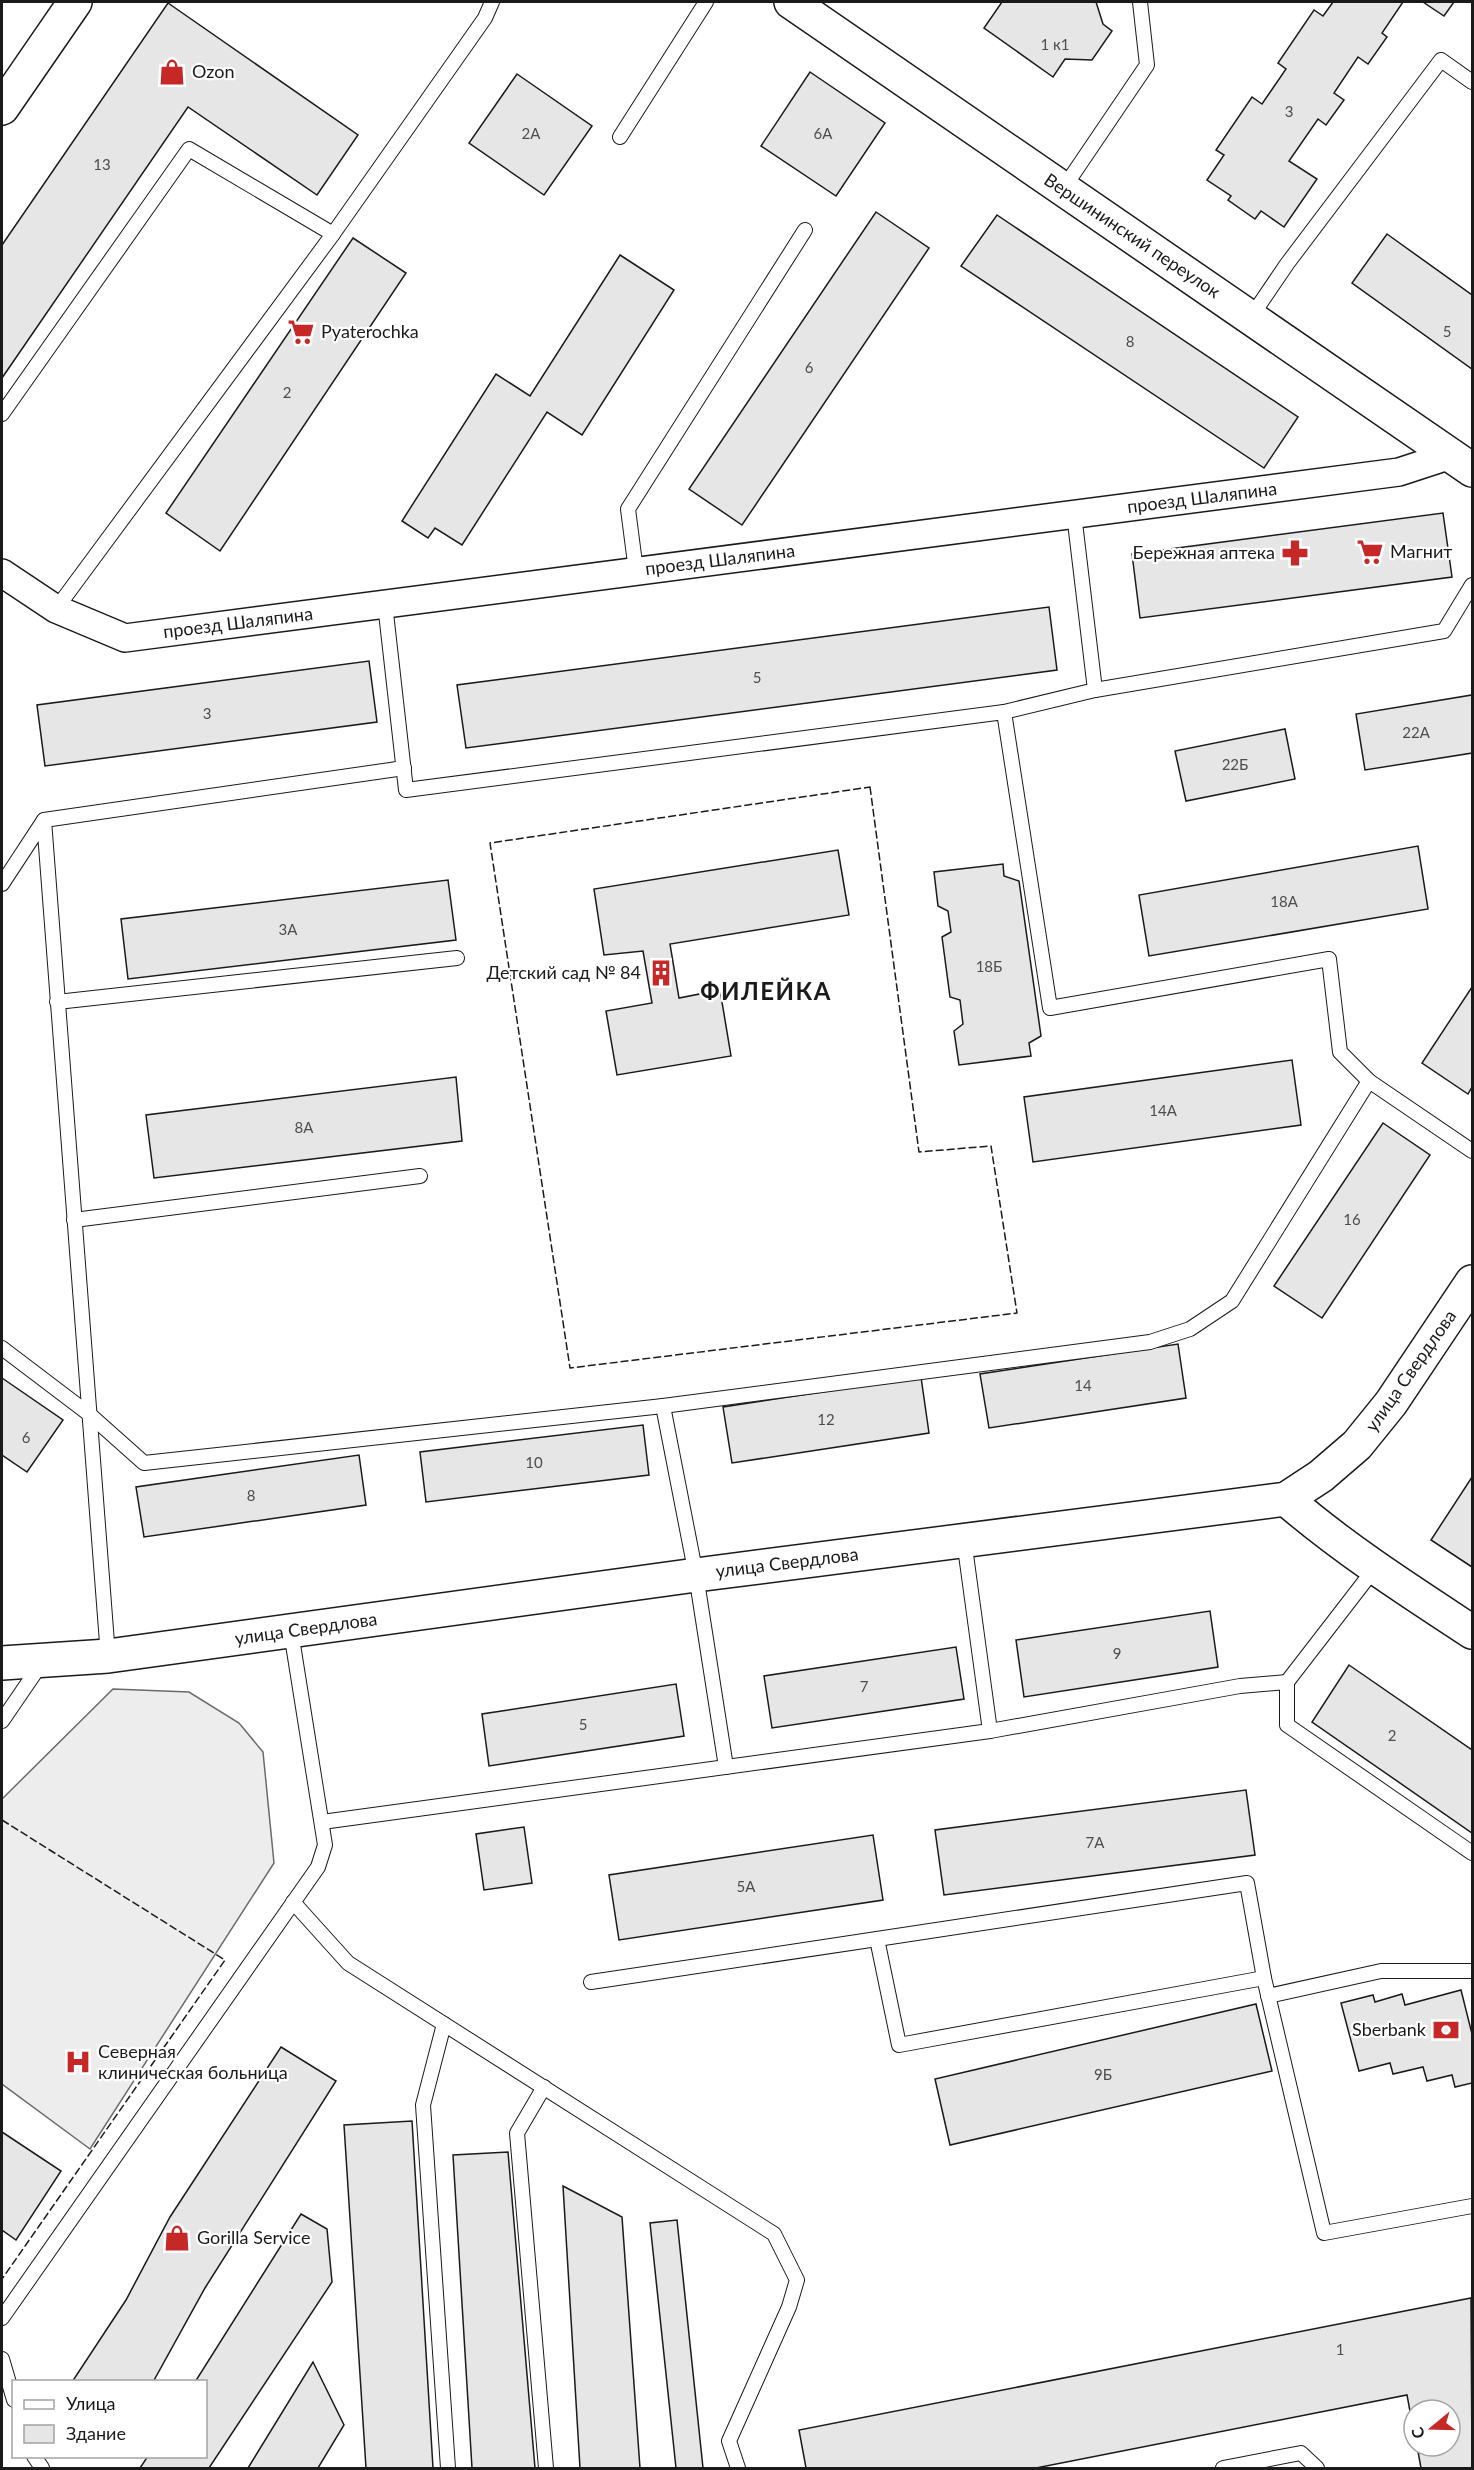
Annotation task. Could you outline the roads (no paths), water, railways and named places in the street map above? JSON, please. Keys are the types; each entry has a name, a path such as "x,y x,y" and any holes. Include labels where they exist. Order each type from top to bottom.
{"street":[{"path":"2,108 75,2"},
{"name":"Вершининский переулок","path":"791,2 1462,463"},
{"name":"проезд Шаляпина","path":"2,573 56,609 125,638 1462,463"},
{"name":"улица Свердлова","path":"2,1663 108,1656 696,1575 1286,1499 1321,1476 1357,1445 1391,1403 1473,1282"},
{"path":"1286,1499 1323,1531 1375,1568 1473,1632"}],"lane":[{"path":"56,609 333,234 485,18 492,2"},
{"path":"621,136 706,2"},
{"path":"1063,189 1147,65 1140,2"},
{"path":"1251,317 1287,264 1441,60 1473,82"},
{"path":"2,414 189,149 333,234"},
{"path":"636,571 628,509 805,230"},
{"path":"1074,514 1095,690"},
{"path":"385,604 406,790 1004,712 1095,690 1444,631 1473,585"},
{"path":"1004,712 1050,1008 1329,959 1340,1052 1369,1081 1473,1151"},
{"path":"2,884 44,820 404,768"},
{"path":"44,820 108,1656"},
{"path":"57,1002 457,958"},
{"path":"2,1348 89,1414 144,1463 663,1406 1150,1342 1190,1329 1232,1301 1369,1081"},
{"path":"74,1220 420,1176"},
{"path":"663,1406 696,1575 726,1767"},
{"path":"964,1540 990,1731"},
{"path":"1375,1568 1287,1682 1287,1725 1473,1853"},
{"path":"2,2319 318,1868 325,1845 291,1632"},
{"path":"2,1721 44,1660"},
{"path":"322,1822 990,1731 1240,1686 1287,1682"},
{"path":"591,1982 1247,1883 1264,1978 1324,2233 1473,2206"},
{"path":"293,1902 348,1963 774,2234 797,2280 789,2307 729,2441 738,2469"},
{"path":"878,1939 899,2045 1264,1978"},
{"path":"1268,1996 1381,1971 1473,1971"},
{"path":"444,2024 423,2105 448,2469"},
{"path":"544,2087 517,2133 546,2469"},
{"path":"2,2359 12,2393"},
{"path":"1222,2469 1301,2453 1317,2469"}],"place":[{"name":"Ozon","path":"172,72"},
{"name":"Pyaterochka","path":"301,332"},
{"name":"Магнит","path":"1370,552"},
{"name":"Бережная аптека","path":"1295,553"},
{"name":"Детский сад № 84","path":"661,973"},
{"name":"Sberbank","path":"1446,2030"},
{"name":"Северная клиническая больница","path":"78,2062"},
{"name":"Gorilla Service","path":"177,2238"}],"district":[{"name":"ФИЛЕЙКА","path":"766,992"}]}
